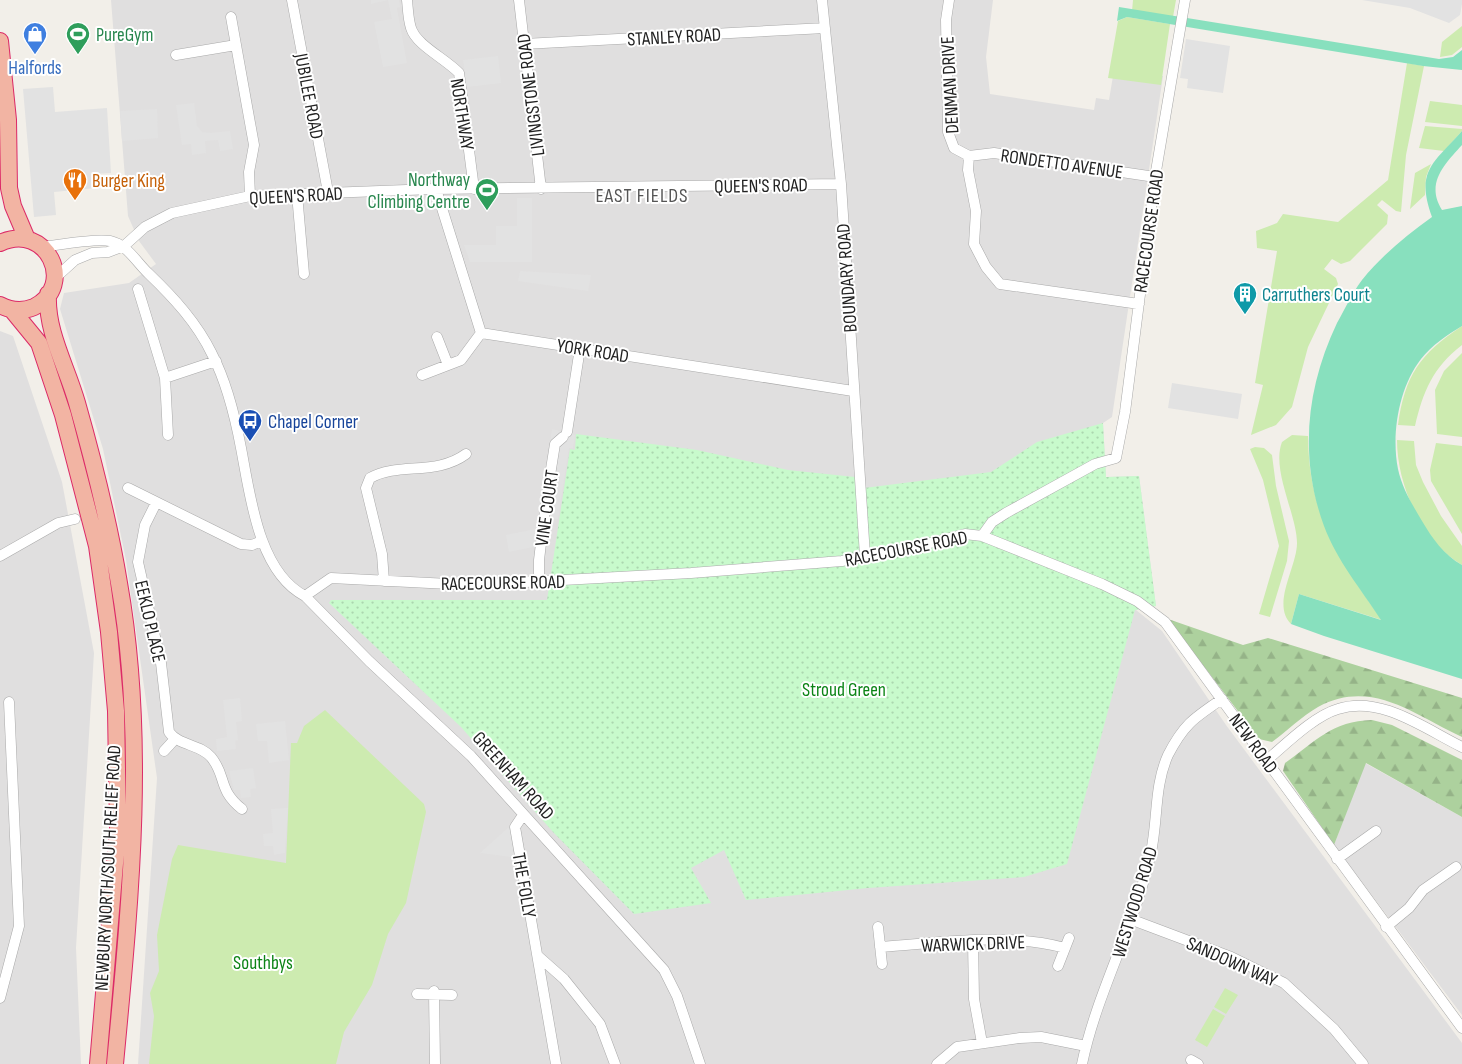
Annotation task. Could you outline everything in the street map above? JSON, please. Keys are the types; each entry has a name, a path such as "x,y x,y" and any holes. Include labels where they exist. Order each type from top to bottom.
{"highway":[{"path":"0,41 8,120 9,188 13,206 35,243"},
{"path":"0,243 18,238 35,243"},
{"name":"NEWBURY NORTH/SOUTH RELIEF ROAD","path":"35,243 51,258 50,326 77,401 107,514 120,585 131,684 134,776 133,822 115,1064"},
{"path":"6,307 21,310 36,305 51,287"},
{"name":"NEWBURY NORTH/SOUTH RELIEF ROAD","path":"6,307 38,343 63,415 97,546 109,632 116,711 118,820 98,1064"}],"street":[{"name":"JUBILEE ROAD","path":"292,0 328,192"},
{"name":"NORTHWAY","path":"407,0 411,28 419,42 448,61 459,73 474,189"},
{"name":"LIVINGSTONE ROAD","path":"519,0 541,189"},
{"name":"BOUNDARY ROAD","path":"822,0 841,184 865,556"},
{"name":"DENMAN DRIVE","path":"949,0 946,20 948,132 954,148 968,156 968,170 976,211 974,244 986,267 1000,284 1138,304"},
{"name":"RACECOURSE ROAD","path":"305,596 331,578 469,585 539,582 842,561 911,548 965,534 982,536 992,522 1006,513 1095,464 1116,458 1125,412 1155,177 1185,0"},
{"path":"231,18 254,145 249,172 250,196"},
{"name":"STANLEY ROAD","path":"524,44 825,28"},
{"path":"176,55 236,45"},
{"name":"RONDETTO AVENUE","path":"968,156 994,153 1155,177"},
{"name":"QUEEN'S ROAD","path":"124,246 145,227 172,213 250,196 328,192 474,189 841,184"},
{"path":"422,375 460,360 481,333 456,260 436,190"},
{"path":"296,194 304,274"},
{"path":"35,243 108,241 124,246"},
{"path":"51,287 64,268 83,256 124,246"},
{"name":"GREENHAM ROAD","path":"124,246 137,263 177,302 191,319 216,361 235,422 250,497 262,540 282,574 295,591 305,596 369,661 452,737 664,970 678,996 700,1064"},
{"path":"138,289 165,378 168,435"},
{"name":"YORK ROAD","path":"481,333 854,391"},
{"path":"437,337 448,365"},
{"name":"VINE COURT","path":"539,582 539,560 547,494 556,444 565,435 580,348"},
{"path":"165,378 216,361"},
{"path":"384,580 382,554 366,488 370,478 378,474 454,463 466,454"},
{"path":"128,488 241,544 252,545 262,540"},
{"name":"EEKLO PLACE","path":"156,503 145,525 138,562 161,662 169,732 175,739"},
{"path":"0,556 58,523 75,519"},
{"name":"NEW ROAD","path":"982,536 1102,584 1137,601 1165,622 1386,927 1462,1028"},
{"name":"WESTWOOD ROAD","path":"1082,1064 1086,1046 1151,852 1158,790 1167,758 1190,720 1222,699"},
{"path":"0,998 18,926 9,702"},
{"path":"1266,760 1320,718 1336,709 1353,706 1380,707 1462,747"},
{"path":"164,751 175,739 208,754 218,767 224,790 232,801 242,809"},
{"name":"THE FOLLY","path":"524,815 515,827 556,1064"},
{"path":"1337,859 1376,831"},
{"path":"1386,927 1409,908 1423,890 1456,868"},
{"name":"SANDOWN WAY","path":"1130,919 1231,957 1284,983 1334,1029 1363,1064"},
{"path":"878,927 882,964"},
{"path":"1058,966 1069,938"},
{"path":"973,941 974,999 982,1043"},
{"name":"WARWICK DRIVE","path":"880,947 973,941 1026,941 1043,942 1065,948"},
{"path":"538,956 564,980 600,1024 616,1064"},
{"path":"434,993 435,1064"},
{"path":"417,994 452,995"},
{"path":"938,1064 957,1047 982,1043 1041,1037 1086,1046"}],"shaded area":[{"path":"111,0 993,0 986,57 990,94 1094,110 1096,98 1109,100 1114,70 1163,76 1112,417 1103,423 1106,477 1139,476 1156,606 1136,610 1162,631 1226,725 1462,1043 1462,1064 138,1064 157,778 126,560 103,449 60,309 64,293 129,283 156,264 139,241 128,216"},
{"path":"371,0 388,0 371,4"},
{"path":"388,0 399,0 400,7 397,8 407,63 383,67 374,22 392,19"},
{"path":"1362,0 1462,0 1462,4 1460,15 1449,23 1410,8"},
{"path":"1186,39 1230,46 1223,93 1187,88 1188,79 1180,78"},
{"path":"498,56 501,83 467,87 463,60"},
{"path":"53,87 55,112 107,108 111,173 95,174 96,188 54,192 56,215 34,217 23,89"},
{"path":"194,103 197,126 202,132 230,131 233,149 220,151 218,140 205,141 206,153 192,155 191,144 182,145 176,105"},
{"path":"157,109 158,138 122,141 120,111"},
{"path":"517,198 532,198 532,262 470,262 464,245 496,245 496,226 517,226"},
{"path":"520,271 591,275 588,291 518,281"},
{"path":"0,331 13,336 62,482 94,653 76,948 81,1064 0,1064"},
{"path":"1172,383 1242,394 1238,419 1168,408"},
{"path":"552,429 575,435 573,448 569,448 558,519 540,516"},
{"path":"536,529 534,547 509,552 506,535"},
{"path":"240,698 242,721 236,722 238,740 235,741 236,749 217,751 216,739 227,737 223,700"},
{"path":"285,721 289,760 269,763 267,741 258,741 256,724"},
{"path":"1365,763 1462,817 1462,1015 1334,845"},
{"path":"253,768 256,788 250,789 251,797 241,798 240,790 234,790 229,771"},
{"path":"288,808 285,853 274,855 273,846 264,846 263,834 273,833 271,809"},
{"path":"511,825 518,858 480,853"}],"green space":[{"path":"1133,0 1176,0 1173,17 1132,11"},
{"path":"1119,7 1439,59 1453,57 1462,50 1462,70 1423,66 1127,17 1117,21"},
{"path":"1127,17 1170,24 1161,85 1108,78 1118,21"},
{"path":"1462,26 1462,47 1452,55 1440,57 1442,42"},
{"path":"1407,63 1424,66 1406,155 1401,212 1396,211 1382,200 1377,205 1388,215 1387,224 1350,261 1341,264 1332,259 1324,269 1336,278 1338,284 1308,347 1292,407 1276,425 1251,435 1263,385 1255,383 1277,251 1257,248 1256,231 1277,223 1283,214 1338,222 1388,180"},
{"path":"1430,101 1462,105 1462,126 1425,122"},
{"path":"1425,126 1462,129 1462,131 1444,151 1419,148"},
{"path":"1462,131 1462,145 1439,174 1436,191 1437,200 1442,210 1462,206 1462,326 1430,349 1413,370 1402,397 1396,426 1396,455 1398,469 1405,489 1426,527 1439,546 1462,565 1462,679 1291,624 1299,594 1381,620 1329,539 1316,500 1311,475 1309,449 1313,398 1318,373 1327,348 1337,323 1358,285 1386,254 1432,217 1427,201 1426,188 1430,168"},
{"path":"1431,164 1426,177 1425,195 1410,209 1415,173"},
{"path":"1462,326 1462,345 1436,371 1426,391 1415,426 1398,425 1405,392 1417,367 1435,346"},
{"path":"1462,353 1462,437 1437,434 1435,390 1444,371"},
{"name":"Stroud Green","path":"1103,423 1106,477 1139,476 1156,606 1135,610 1067,864 1024,877 868,888 746,900 724,850 691,868 711,903 634,914 553,832 461,727 329,603 331,600 547,600 570,449 575,450 576,434 697,450 788,470 855,477 856,489 991,472 1037,442"},
{"path":"1292,435 1308,436 1310,464 1320,513 1352,576 1382,620 1299,594 1291,624 1286,616 1284,596 1297,543 1293,519 1282,479 1279,453 1282,442"},
{"path":"1397,440 1414,441 1416,465 1423,482 1441,516 1462,546 1462,565 1435,542 1414,511 1402,475"},
{"path":"1436,443 1462,446 1462,534 1431,481 1430,470"},
{"path":"1255,447 1264,448 1272,455 1276,486 1289,541 1287,561 1270,617 1259,614 1279,546 1263,480 1250,449"},
{"path":"1168,619 1243,645 1268,638 1462,698 1462,737 1410,710 1375,698 1357,696 1338,699 1318,707 1272,742 1259,739"},
{"name":"Southbys","path":"325,710 424,804 426,812 406,903 388,934 372,985 344,1032 336,1064 149,1064 154,1016 150,993 159,971 157,935 172,859 178,845 286,863 291,743 297,743 304,726"},
{"path":"1372,720 1392,725 1462,760 1462,817 1366,763 1334,845 1283,771 1285,763 1335,728 1358,721"},
{"path":"1225,988 1238,995 1226,1014 1214,1007"},
{"path":"1213,1009 1225,1016 1207,1047 1195,1040"}],"place":[{"name":"Halfords","path":"35,55"},
{"name":"PureGym","path":"78,55"},
{"name":"Burger King","path":"75,201"},
{"name":"Northway Climbing Centre","path":"487,211"},
{"name":"Carruthers Court","path":"1245,315"},
{"name":"Chapel Corner","path":"250,442"}],"district":[{"name":"EAST FIELDS","path":"642,195"}]}
